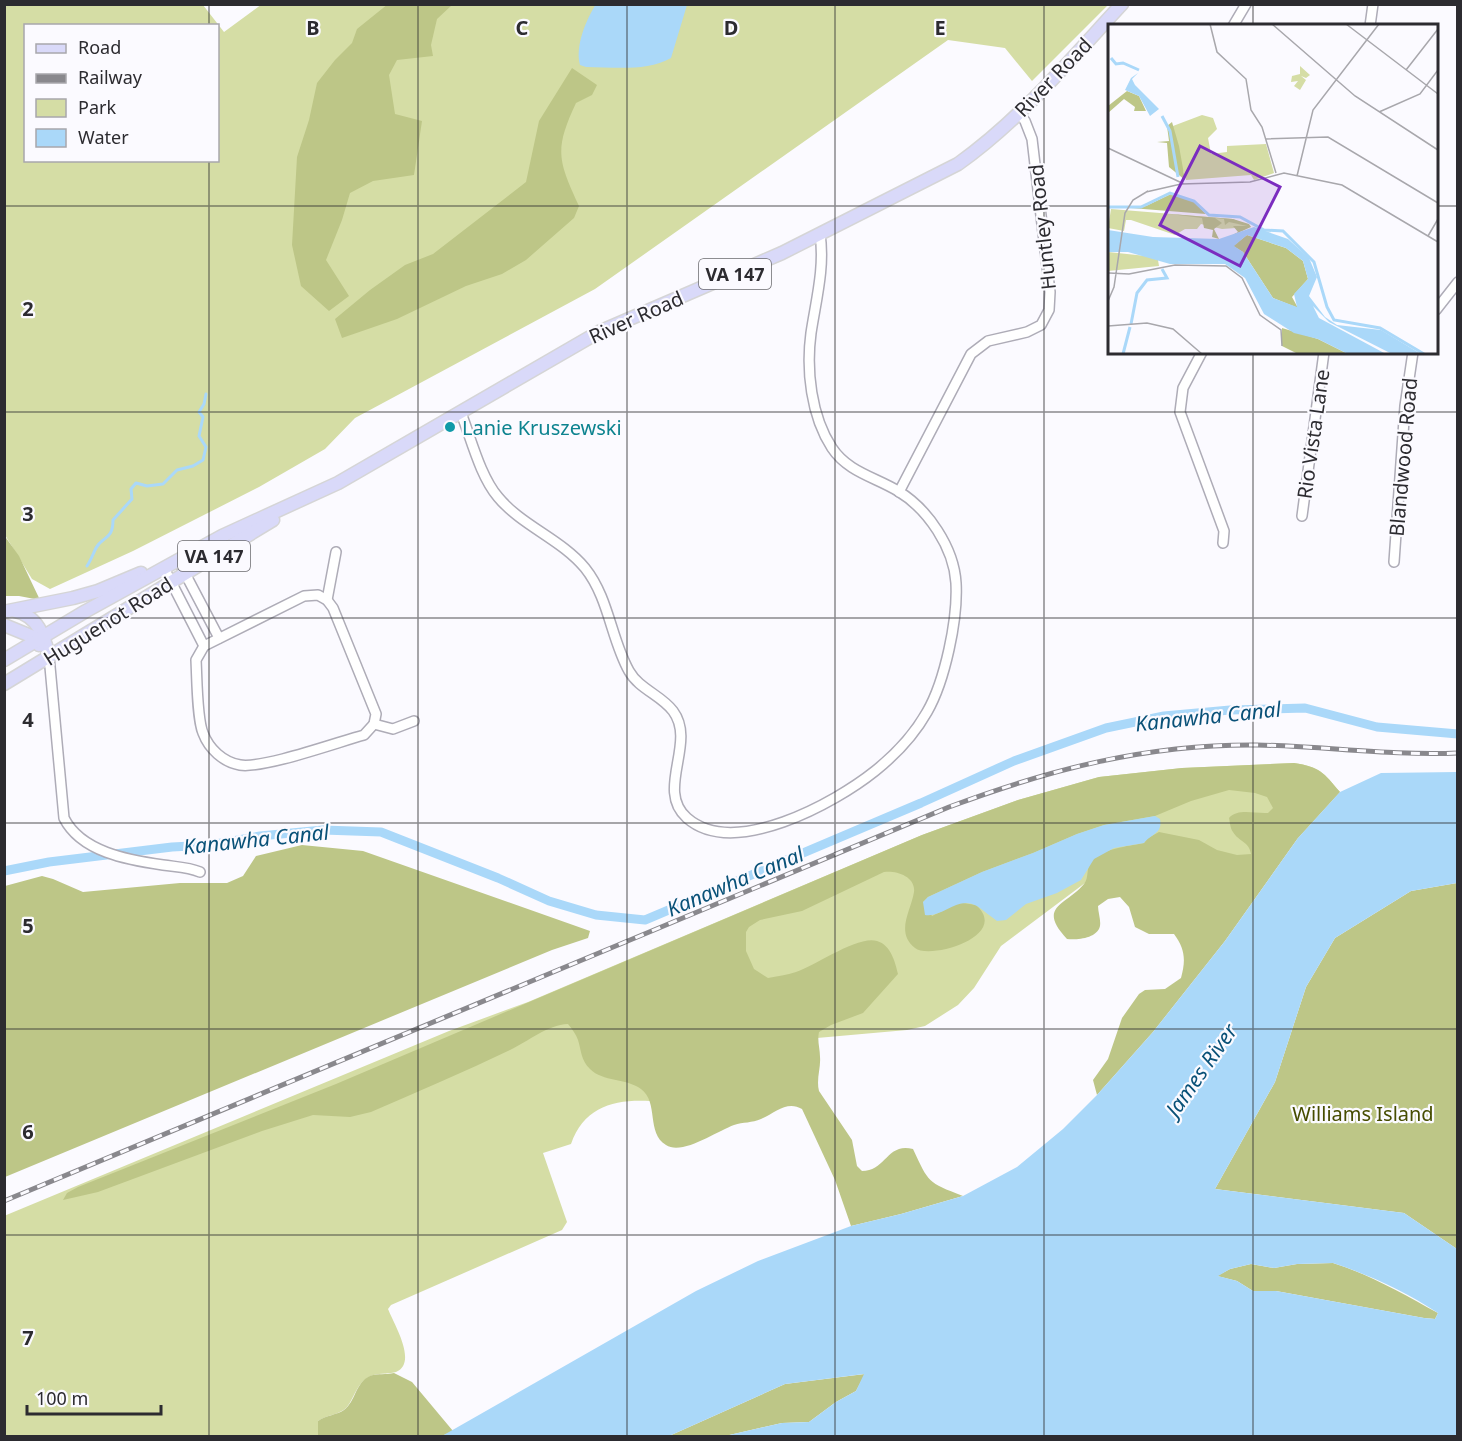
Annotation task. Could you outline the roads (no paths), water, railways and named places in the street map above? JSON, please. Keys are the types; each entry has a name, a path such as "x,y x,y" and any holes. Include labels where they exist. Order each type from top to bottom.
{"main road":[{"name":"River Road","path":"312,496 405,446 571,347 609,327 741,272 958,164 984,145 1019,113 1122,4"},
{"name":"Huguenot Road","path":"4,660 222,536 312,496"},
{"name":"Huguenot Road","path":"4,684 312,496"},
{"path":"6,611 84,595 178,560"},
{"path":"6,611 17,611 29,616 35,622 49,657"},
{"path":"4,625 40,639"}],"street":[{"path":"1234,24 1246,4"},
{"path":"1370,24 1373,4"},
{"name":"Huntley Road","path":"899,492 971,354 988,341 1035,329 1046,318 1049,310 1048,261 1035,160 1030,132 1019,113"},
{"path":"460,413 485,475 498,497 522,518 566,549 587,570 600,594 617,643 631,674 675,714 681,741 674,786 678,806 684,814 699,826 728,832 750,831 788,820 816,808 853,788 882,765 902,746 915,729 939,685 947,655 955,597 954,569 945,546 930,521 916,505 899,492 846,464 832,448 819,419 811,383 810,344 823,253 820,234"},
{"path":"1438,309 1458,282"},
{"path":"1201,354 1183,388 1180,412 1224,531 1223,543"},
{"name":"Rio Vista Lane","path":"1302,516 1324,354"},
{"name":"Blandwood Road","path":"1394,562 1405,406 1413,354"},
{"path":"327,600 336,552"},
{"path":"178,560 219,638"},
{"path":"164,568 204,646"},
{"path":"318,595 327,600 333,608 376,714 374,724 364,735 259,765 248,766 231,762 215,752 206,741 201,729 196,660 204,646 304,596 318,595"},
{"path":"49,657 64,818 76,836 118,856 191,868 200,872"},
{"path":"374,724 393,729 414,721"}],"water":[{"path":"596,4 687,5 671,58 640,67 580,65 579,50 582,33"},
{"name":"James River","path":"1457,772 1457,883 1411,891 1335,938 1306,987 1275,1082 1215,1189 1404,1213 1457,1249 1457,1436 725,1436 782,1423 809,1422 836,1402 856,1391 864,1374 785,1384 669,1436 442,1436 696,1291 758,1261 851,1226 963,1196 1017,1167 1063,1129 1153,1032 1225,941 1298,838 1340,792 1381,773","holes":["1333,1263 1413,1298 1438,1313 1435,1319 1276,1291 1253,1291 1237,1281 1218,1276 1230,1269 1251,1264 1274,1268 1297,1264"]},
{"path":"1155,816 1160,819 1160,828 1144,843 1114,848 1094,859 1081,880 1057,893 1026,904 1006,920 997,921 970,903 963,903 932,915 925,915 923,902 928,897 982,872 1104,825"}],"waterway":[{"path":"87,566 98,544 111,532 113,520 132,499 131,489 136,483 147,486 163,484 177,470 193,466 203,460 206,447 199,436 203,417 199,412 206,394"},
{"name":"Kanawha Canal","path":"4,871 49,862 172,847 210,845 260,836 323,830 381,832 498,878 549,901 596,915 645,920 1014,761 1106,728 1164,716 1230,710 1305,708 1377,727 1458,734"}],"railway":[{"path":"4,1201 949,807 1025,781 1062,770 1138,754 1216,746 1257,745 1433,754 1458,753"}],"place":[{"name":"Lanie Kruszewski","path":"450,427"}],"park label":[{"name":"Williams Island","path":"1363,1113"}]}
